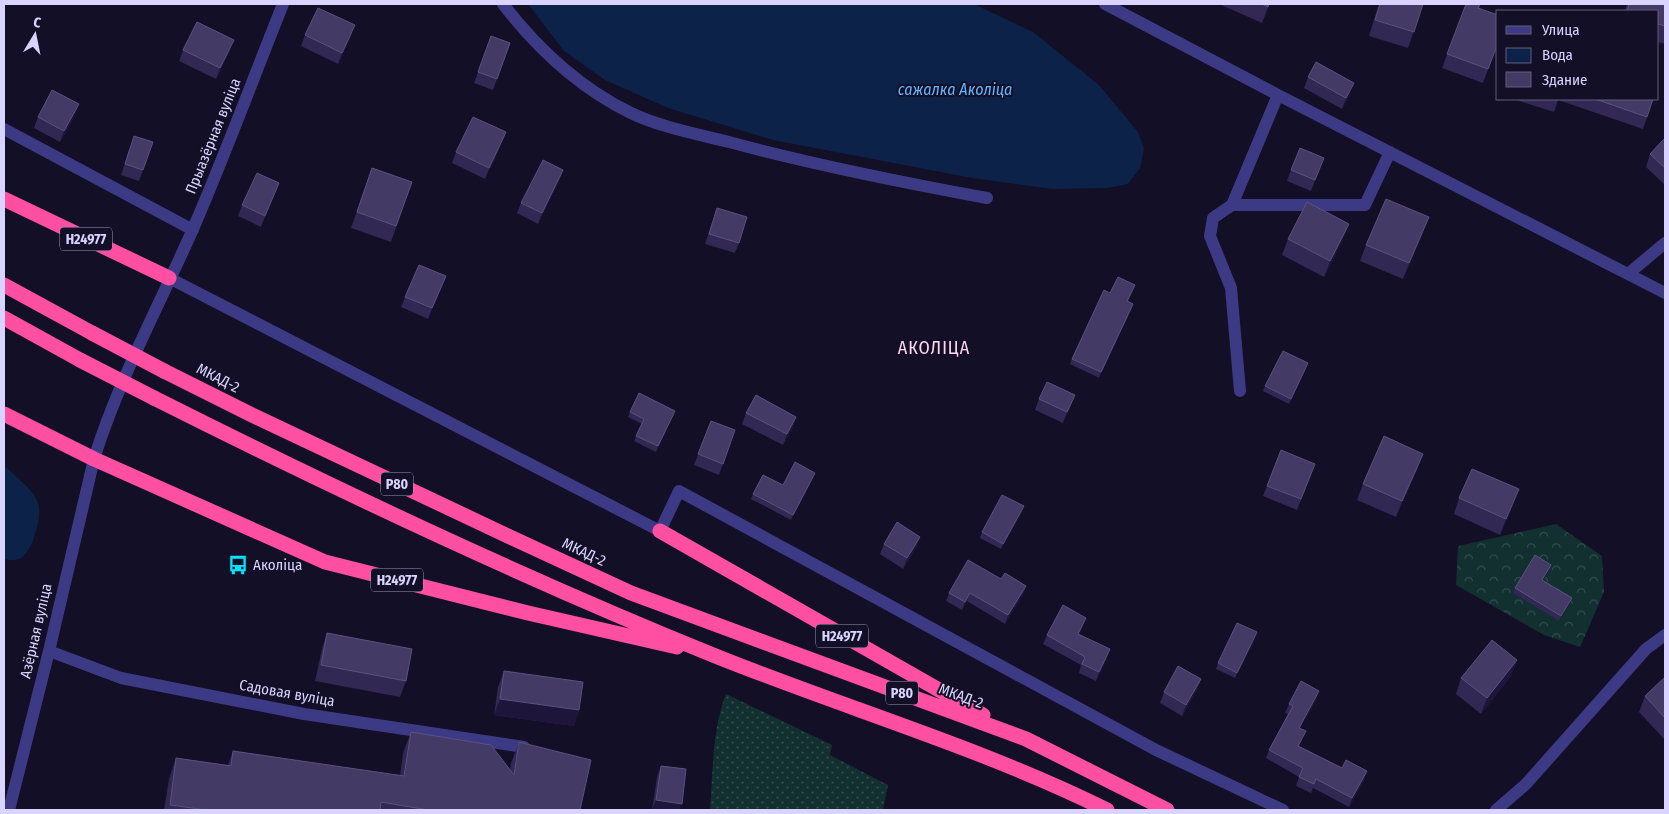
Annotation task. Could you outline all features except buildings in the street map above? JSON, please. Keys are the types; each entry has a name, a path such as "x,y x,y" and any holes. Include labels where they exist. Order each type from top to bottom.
{"highway":[{"name":"Н24977","path":"4,199 169,278"},
{"name":"МКАД-2","path":"4,285 164,371 261,419 631,593 1026,739 1166,810"},
{"name":"Р80","path":"4,318 80,360 231,437 495,562 715,656 995,761 1059,787 1106,810"},
{"name":"Н24977","path":"4,414 94,459 325,562 528,613 715,656"},
{"name":"Н24977","path":"660,531 1026,739"}],"street":[{"name":"Прыазёрная вуліца","path":"169,278 192,230 283,4"},
{"path":"503,4 518,24 552,58 590,90 632,113 674,127 784,157 987,198"},
{"path":"1105,4 1278,95 1665,293"},
{"path":"1240,390 1231,288 1210,236 1213,218 1232,205 1278,95"},
{"path":"4,129 192,230"},
{"path":"1232,205 1365,205 1390,152"},
{"path":"1628,274 1665,243"},
{"name":"Азёрная вуліца","path":"9,810 94,459 110,411 169,278"},
{"name":"Н24977","path":"169,278 660,531"},
{"path":"660,531 679,491 1156,750 1283,810"},
{"path":"1496,810 1526,784 1646,649 1665,634"},
{"name":"Садовая вуліца","path":"49,651 121,678 304,714 524,747"}],"green space":[{"path":"1556,524 1602,556 1604,592 1580,647 1544,635 1456,585 1458,546"},
{"path":"726,694 832,745 830,755 888,785 883,810 710,810 716,736 721,708"}],"water":[{"name":"сажалка Аколіца","path":"528,4 974,4 1033,32 1099,85 1138,132 1144,148 1140,168 1128,184 1107,188 1052,189 972,178 773,140 668,108 605,80 564,51"},
{"path":"4,467 30,491 39,507 37,528 32,544 24,556 15,560 4,559"}],"place":[{"name":"Аколіца","path":"238,565"}],"district":[{"name":"АКОЛІЦА","path":"934,348"}]}
